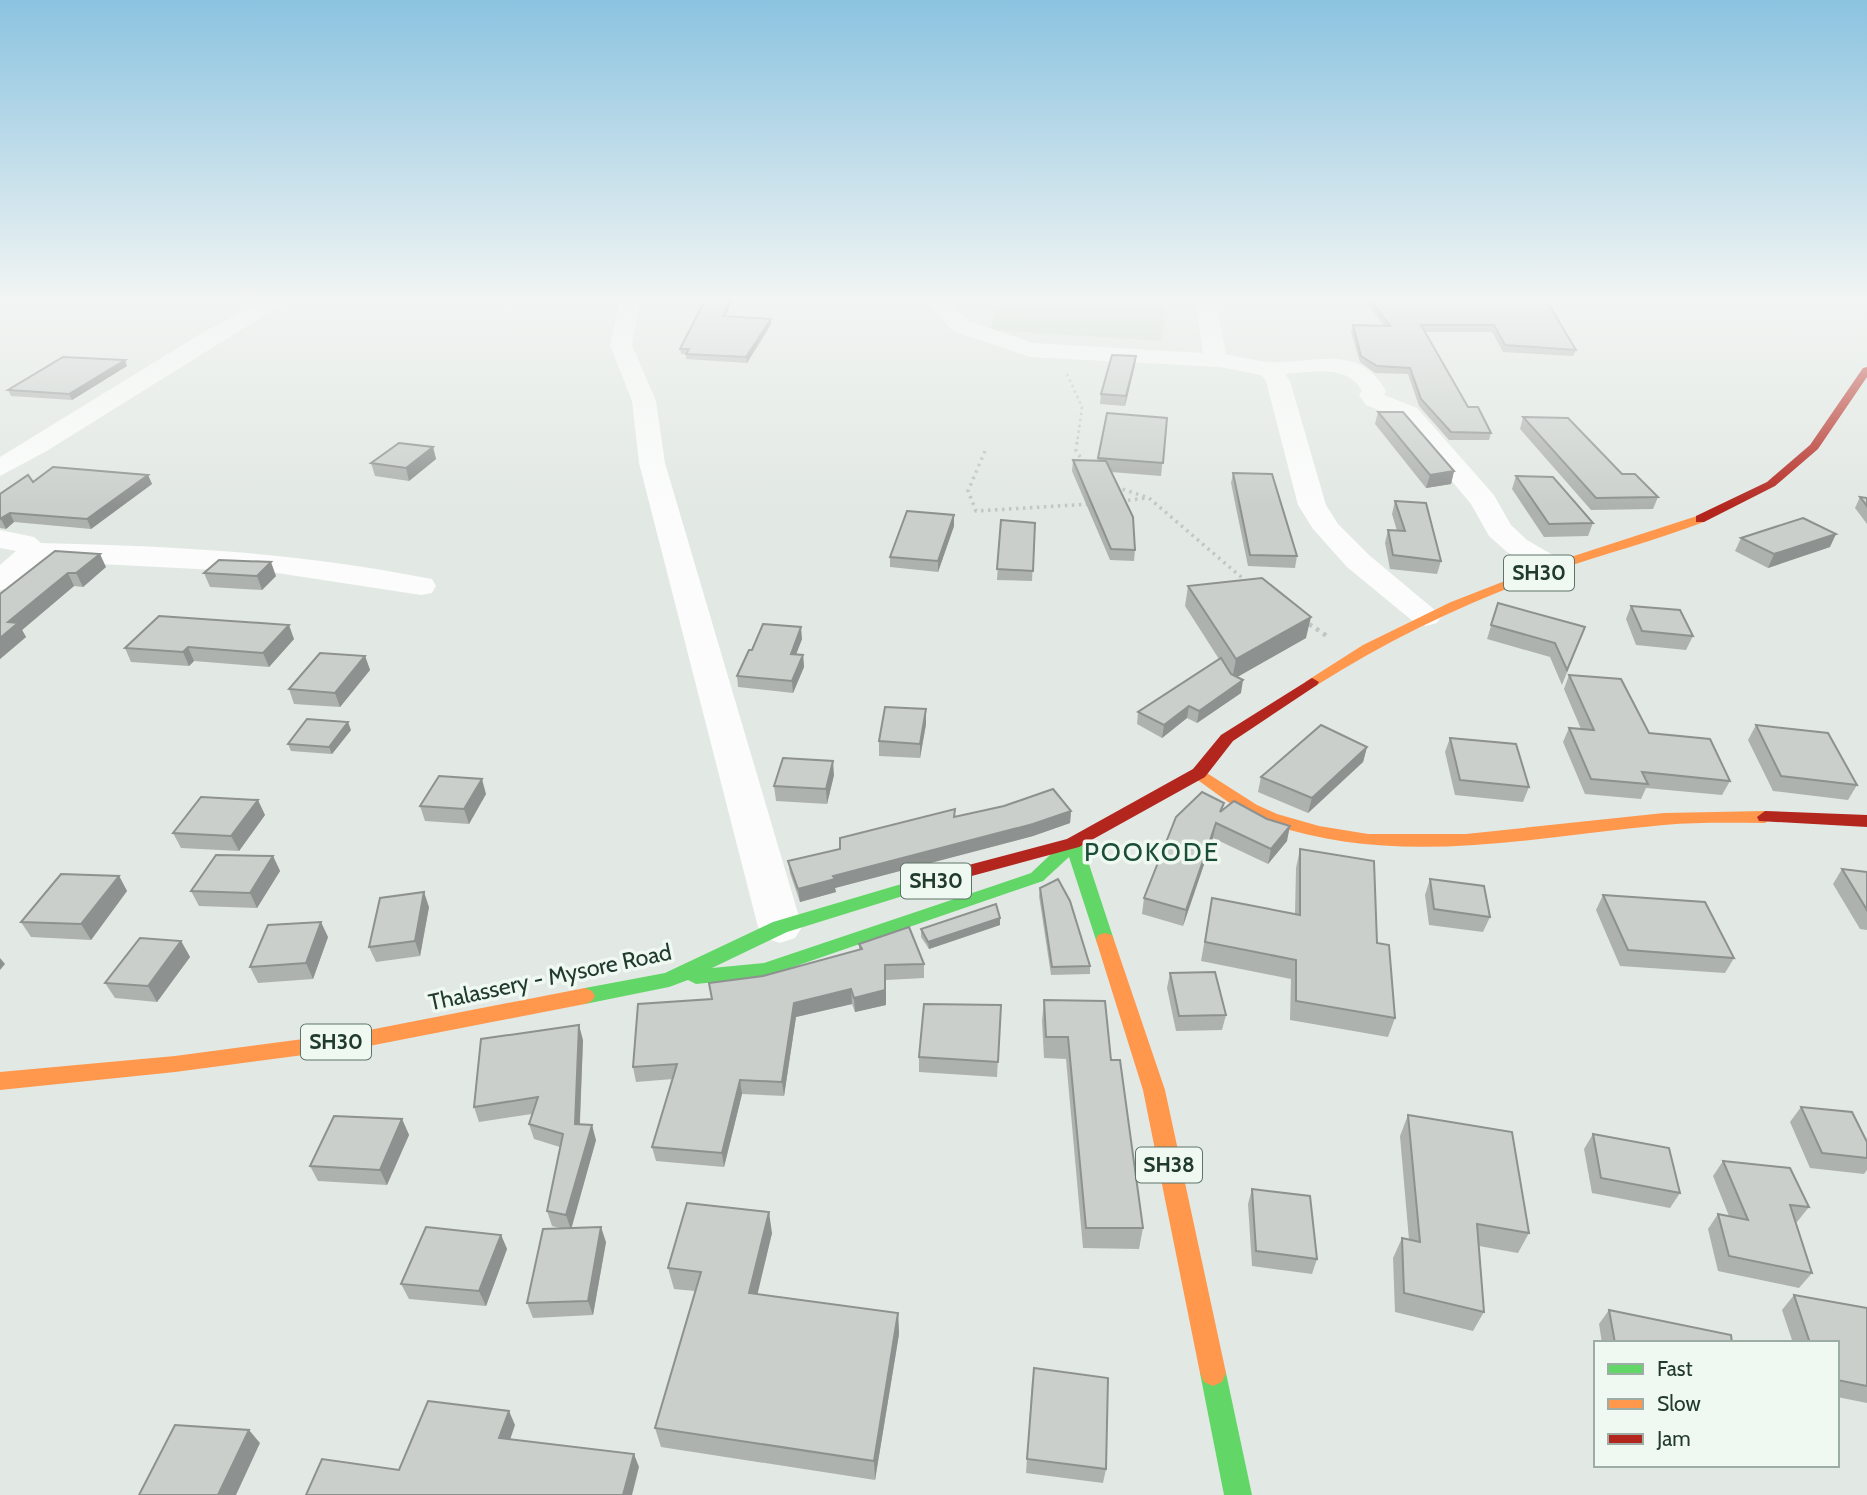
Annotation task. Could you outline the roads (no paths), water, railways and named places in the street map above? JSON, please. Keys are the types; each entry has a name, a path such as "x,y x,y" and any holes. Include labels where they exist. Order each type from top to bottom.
{"main road":[{"name":"Thalassery - Mysore Road","path":"0,1081 175,1064 364,1039 669,980 780,927 1011,858 1073,843 1199,773 1227,738 1354,654 1426,617 1557,579 1714,514 1771,484 1814,447 1867,370"},
{"path":"1620,564 1707,534"},
{"path":"1199,773 1236,759"},
{"path":"1199,773 1268,818 1317,833 1382,842 1477,838 1701,817 1867,821"},
{"path":"669,980 764,970 873,935 1037,877 1073,843"},
{"name":"SH38","path":"1073,843 1154,1090 1238,1495"}],"street":[{"path":"0,468 76,424 163,368"},
{"path":"630,368 644,401 652,463 780,927"},
{"path":"1261,368 1291,368"},
{"path":"1346,368 1362,374 1372,382 1374,391 1371,395 1375,400 1408,413 1422,427 1484,501 1499,530 1557,579"},
{"path":"1269,369 1278,381 1312,505 1328,529 1358,561 1426,617"},
{"path":"0,539 23,543 33,552 263,561 373,575 421,586"},
{"path":"0,581 33,552"}],"district":[{"name":"POOKODE","path":"1152,852"}]}
